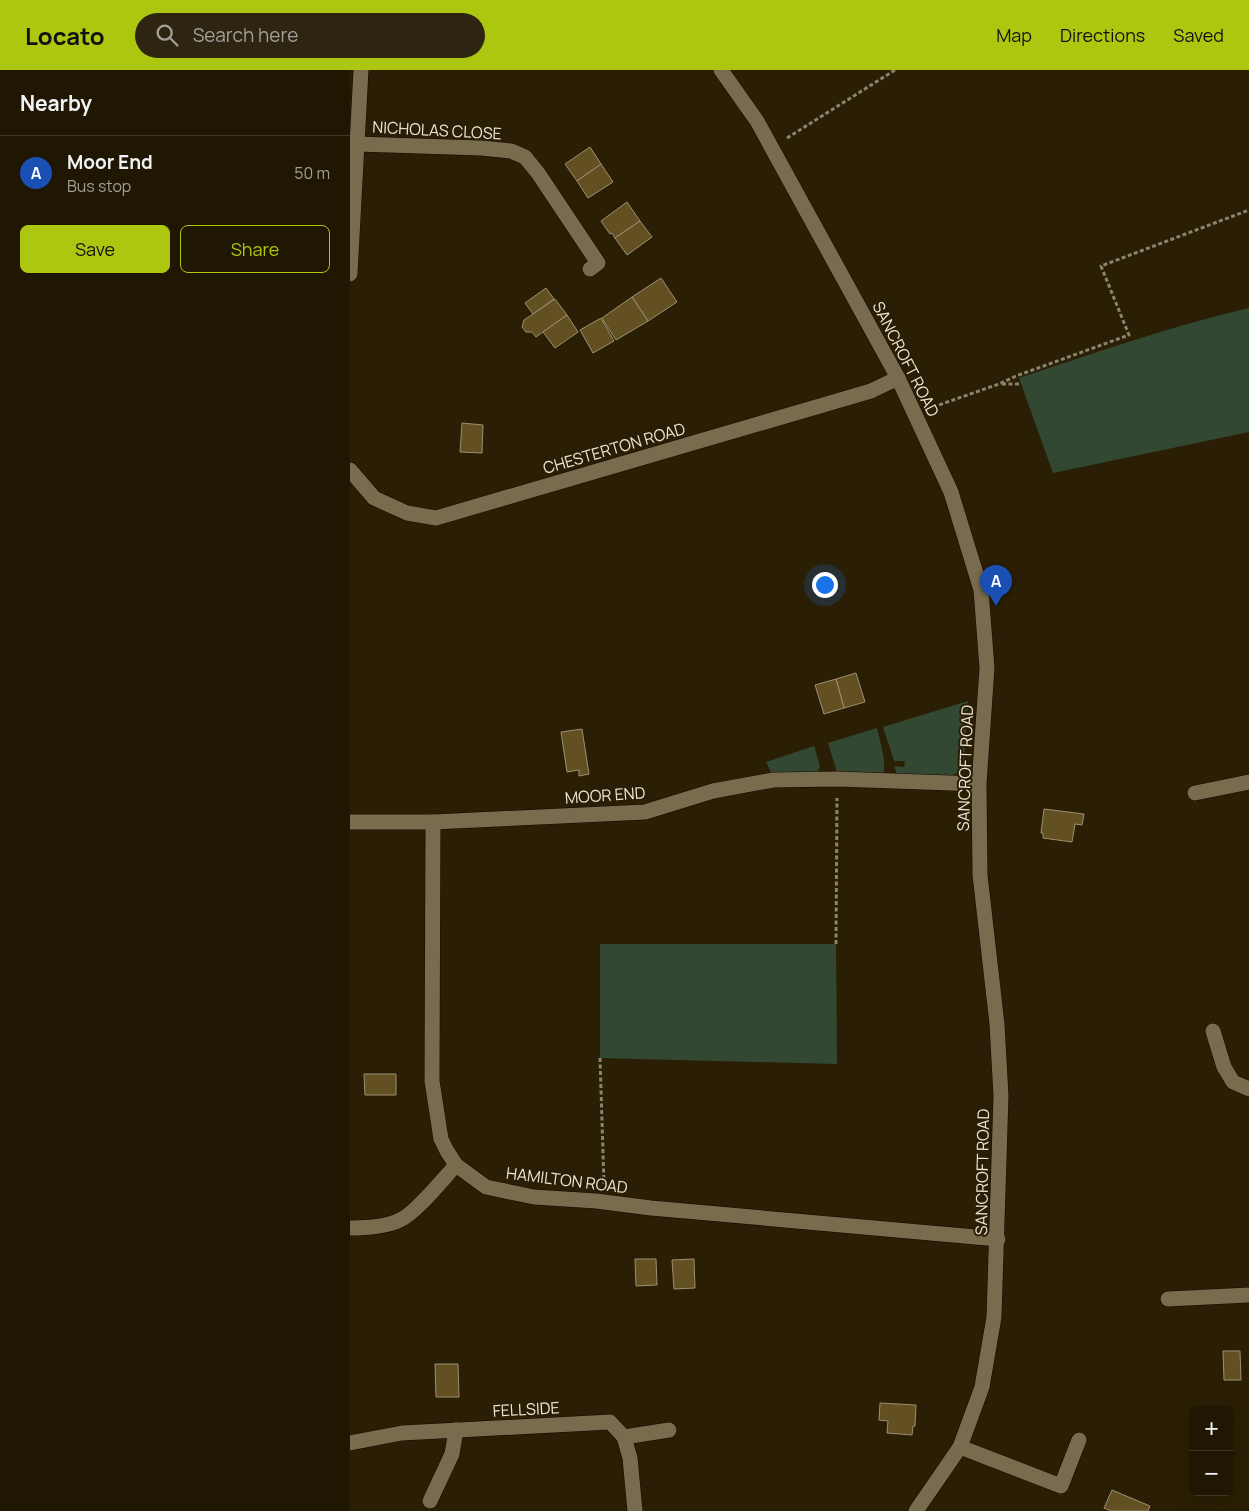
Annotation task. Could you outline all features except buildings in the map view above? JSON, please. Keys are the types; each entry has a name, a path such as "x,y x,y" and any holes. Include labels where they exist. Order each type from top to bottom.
{"street":[{"path":"350,274 361,70"},
{"name":"SANCROFT ROAD","path":"722,70 757,121 915,412 951,492 981,590 987,668 979,784 980,875 997,1024 1001,1096 998,1239 994,1316 982,1387 960,1447 916,1511"},
{"name":"NICHOLAS CLOSE","path":"357,144 481,148 511,151 525,157 598,263 590,268"},
{"name":"CHESTERTON ROAD","path":"350,470 374,498 407,513 436,518 871,390 898,378"},
{"name":"MOOR END","path":"350,822 433,822 645,812 713,791 773,780 979,784"},
{"path":"1195,793 1249,782"},
{"name":"HAMILTON ROAD","path":"433,822 432,1081 441,1139 456,1165 486,1187 534,1197 998,1239"},
{"path":"1213,1031 1224,1067 1234,1082 1249,1089"},
{"path":"350,1228 365,1228 400,1221 410,1214 456,1165"},
{"path":"1168,1299 1249,1296"},
{"name":"FELLSIDE","path":"350,1443 402,1433 610,1422 624,1437"},
{"path":"430,1501 452,1454 456,1430"},
{"path":"635,1511 630,1458 624,1437 669,1430"},
{"path":"960,1447 1061,1486 1079,1440"}],"path":[{"path":"772,148 895,70"},
{"path":"915,412 998,384 1129,335 1101,266 1249,210"},
{"path":"998,384 1021,384"},
{"path":"836,944 837,780"},
{"path":"600,1058 604,1202"}],"green space":[{"path":"1249,308 1249,432 1053,473 1019,378 1162,331"},
{"path":"968,701 964,763 957,773 948,777 897,774 894,766 904,767 905,761 894,761 883,727"},
{"path":"877,728 884,758 883,775 837,772 828,743"},
{"path":"814,746 820,766 817,773 777,774 771,772 766,762"},
{"path":"600,944 836,944 837,1064 600,1058"}],"place":[{"name":"Moor End","path":"996,606"}]}
